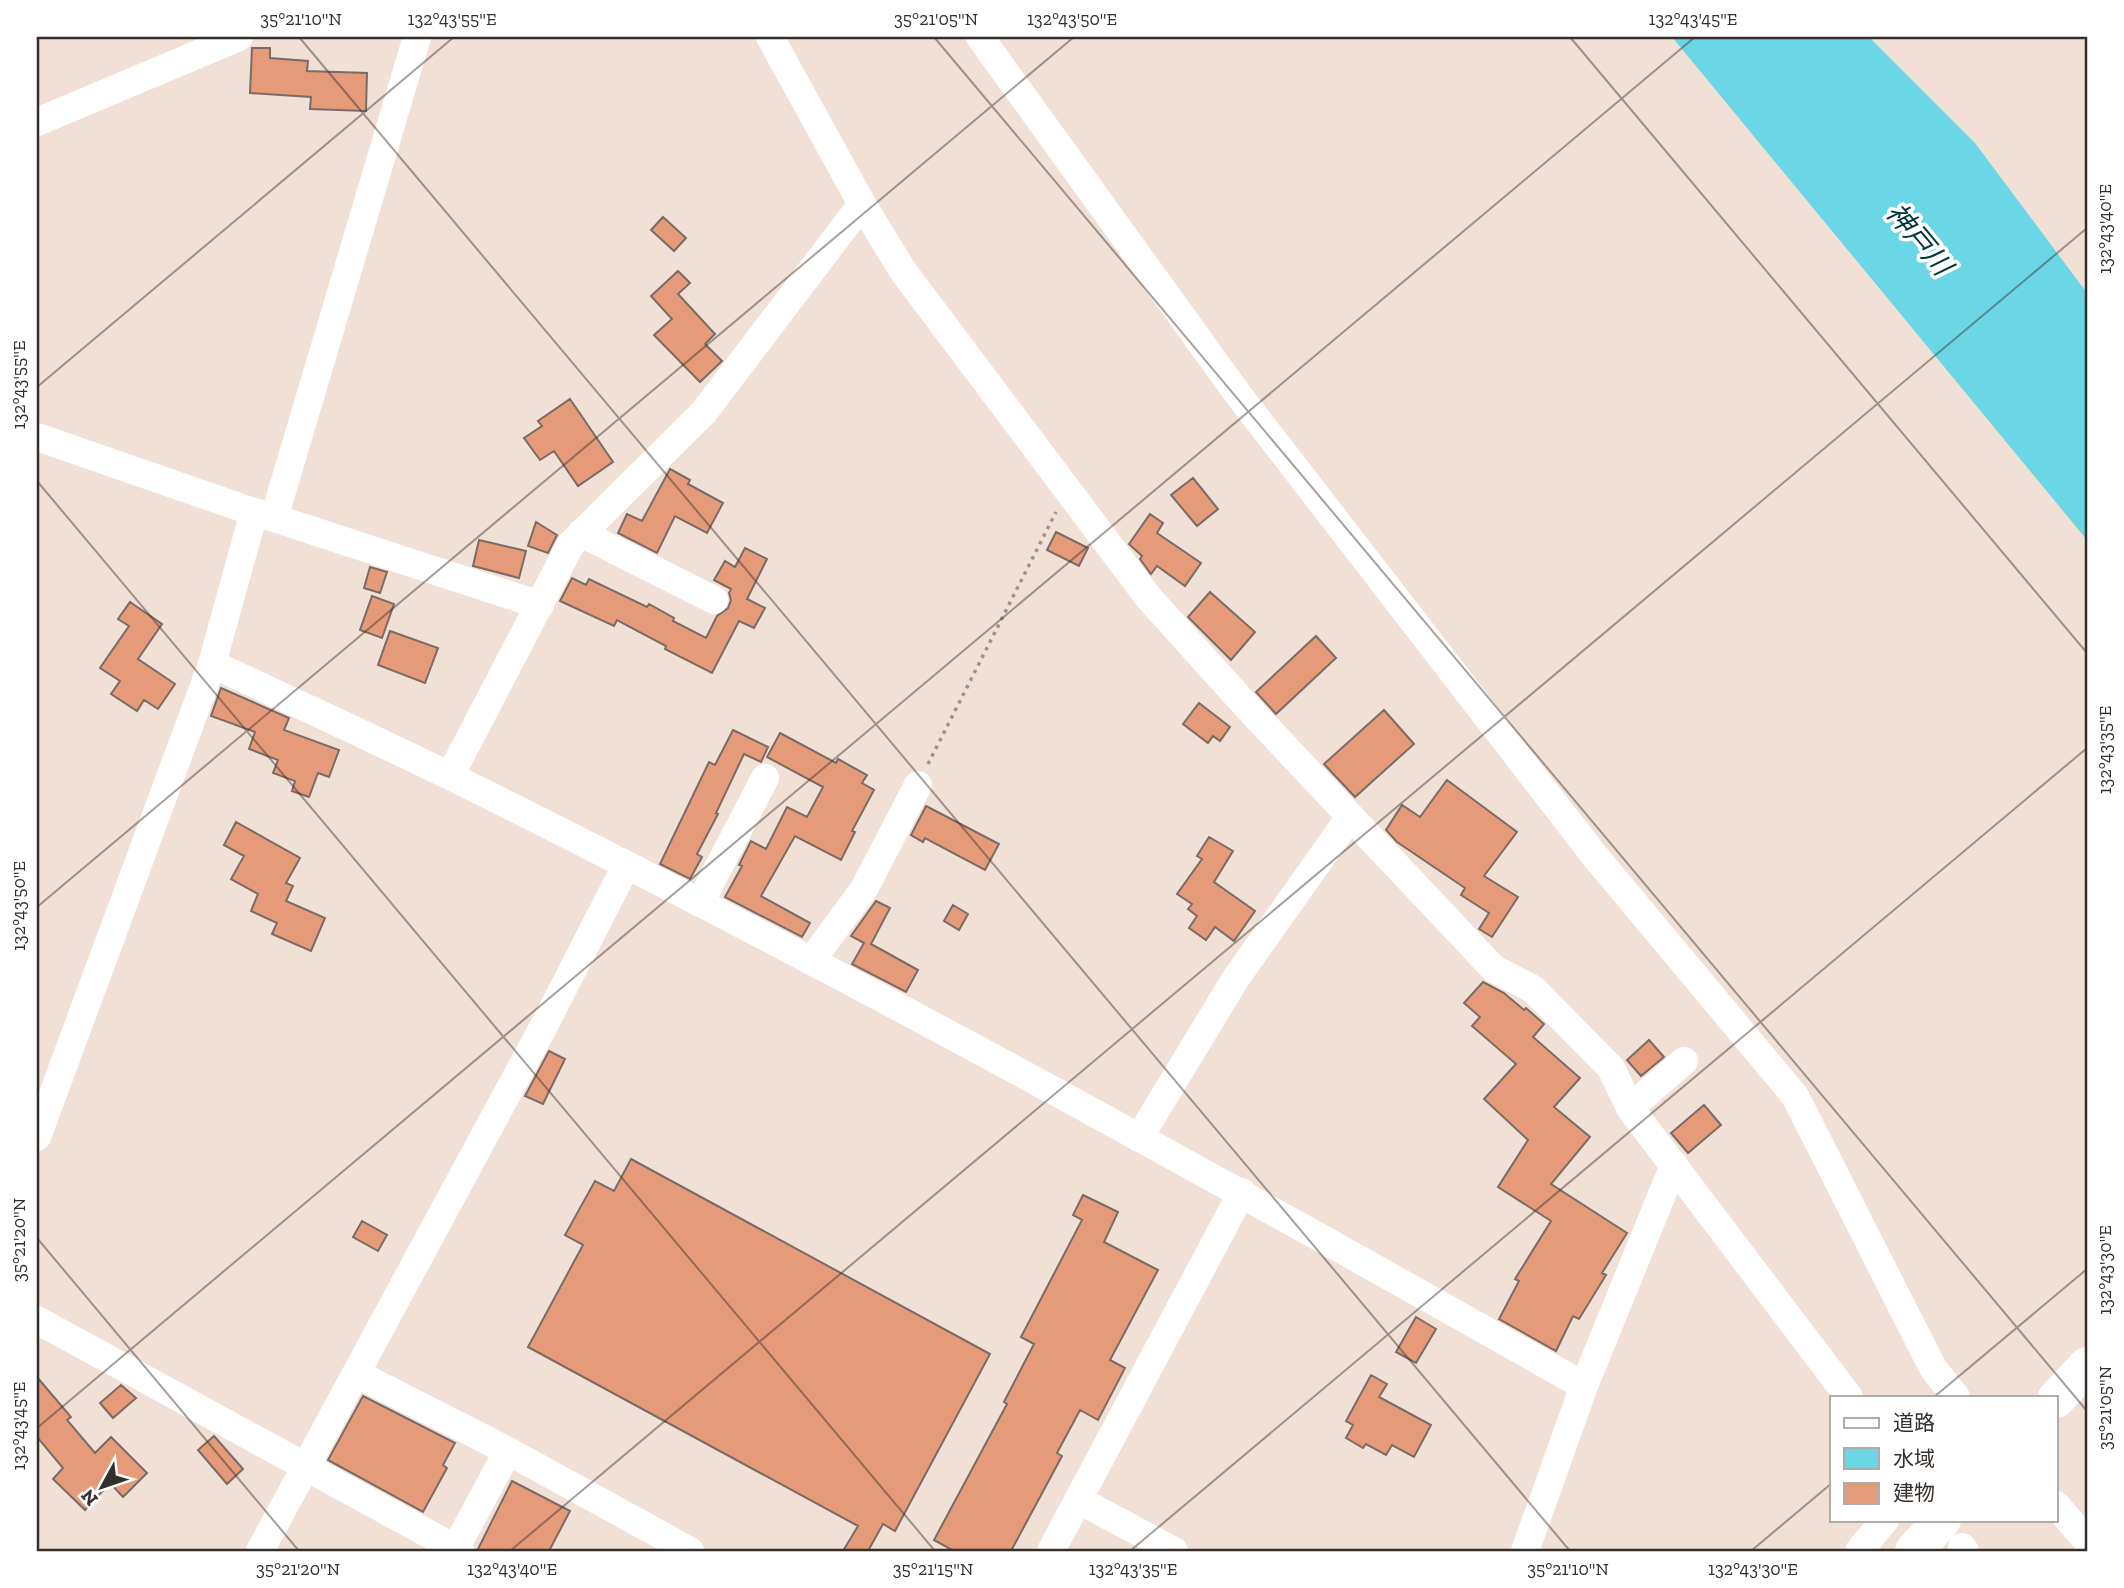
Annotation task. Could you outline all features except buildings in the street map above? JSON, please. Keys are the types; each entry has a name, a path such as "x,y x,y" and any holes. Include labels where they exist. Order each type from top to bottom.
{"highway":[{"path":"2058,1397 2085,1369"},
{"path":"1914,1551 1956,1539"}],"street":[{"path":"37,122 240,37"},
{"path":"37,1137 212,664 264,515 417,37"},
{"path":"770,37 862,204 903,271 1147,597 1494,968 1533,989 1611,1068 1630,1108 1848,1396"},
{"path":"981,37 1237,393 1594,855 1795,1096 1933,1368 1955,1396"},
{"path":"450,776 571,544 704,412 862,204"},
{"path":"37,437 540,606"},
{"path":"581,534 714,600"},
{"path":"212,664 450,776 700,902 1242,1192 1584,1386"},
{"path":"700,902 765,778"},
{"path":"811,961 864,889 918,785"},
{"path":"1139,1138 1236,978 1350,817"},
{"path":"260,1551 547,1020 626,866"},
{"path":"1630,1108 1684,1061"},
{"path":"1525,1551 1584,1386 1674,1164"},
{"path":"1051,1551 1242,1192"},
{"path":"37,1320 457,1550 508,1451"},
{"path":"357,1374 508,1451 690,1551"},
{"path":"1079,1500 1174,1551"},
{"path":"2058,1507 2087,1541"},
{"path":"1859,1551 1883,1522"}],"path":[{"path":"918,785 1068,489"}],"water":[{"name":"神戸川","path":"1672,37 1869,37 1975,143 2087,293 2087,540"}]}
